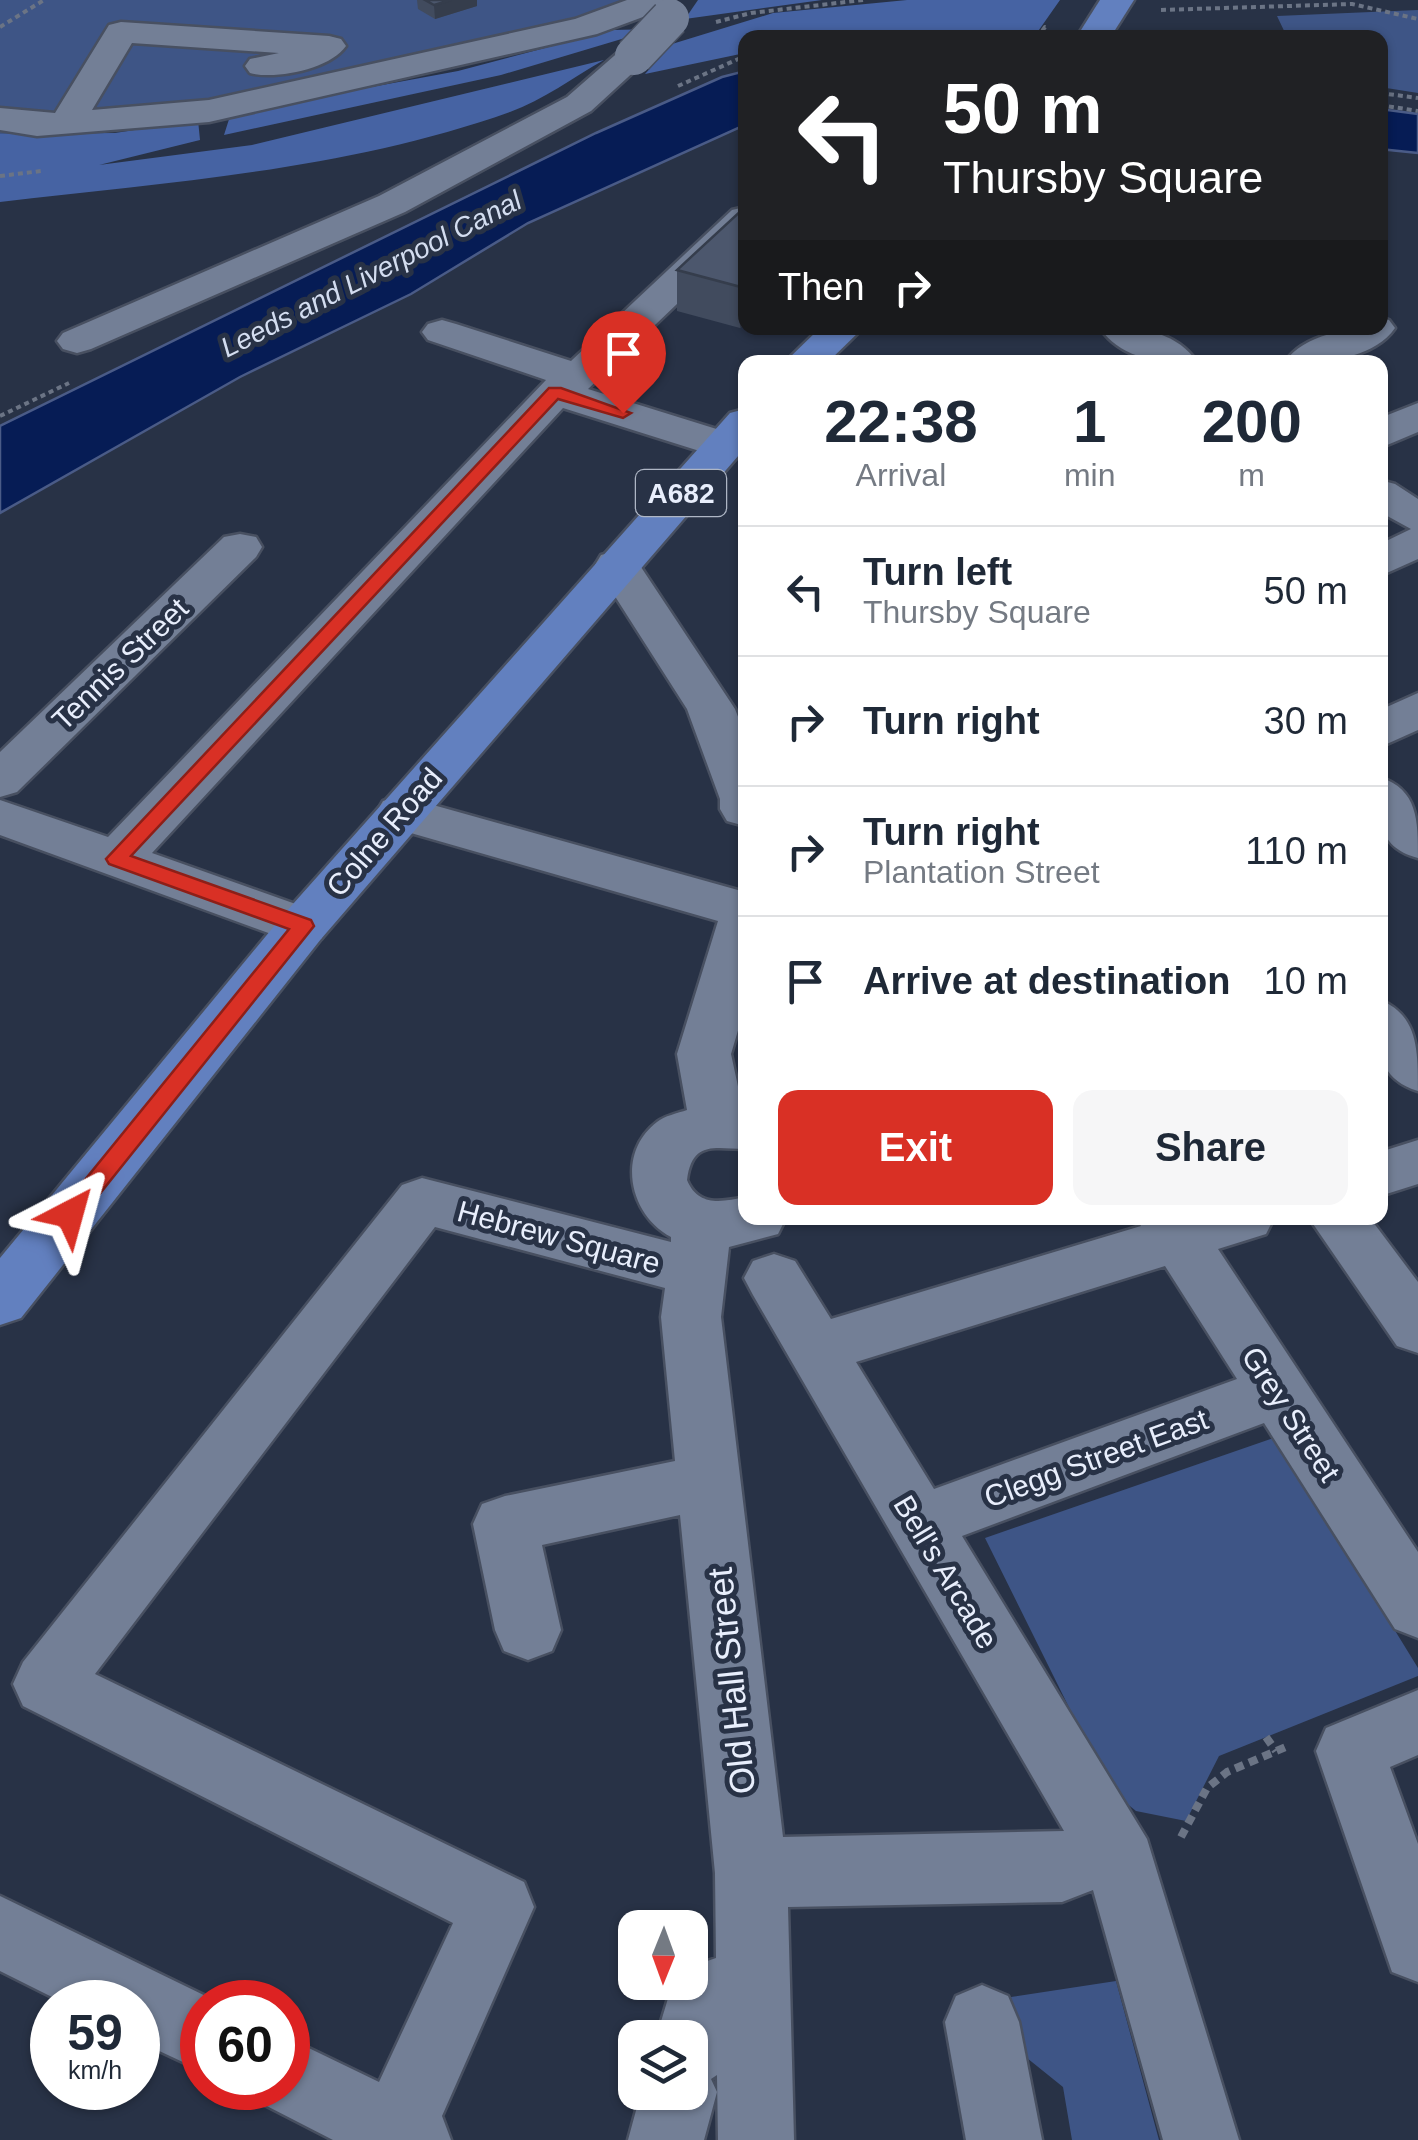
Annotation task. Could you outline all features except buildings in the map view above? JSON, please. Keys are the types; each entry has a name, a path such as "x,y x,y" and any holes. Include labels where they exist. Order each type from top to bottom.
{"main road":[{"path":"1097,30 1116,2"},
{"path":"813,355 835,335"},
{"name":"Colne Road","path":"0,1301 303,926 735,433"}],"street":[{"path":"77,341 392,204 579,104 634,56 671,6"},
{"path":"74,111 209,110 671,6"},
{"path":"74,111 121,32 329,46 297,60 225,73"},
{"path":"0,119 37,125 189,80"},
{"path":"116,859 566,384 738,224"},
{"path":"442,332 566,384 735,433"},
{"path":"1132,335 1165,355"},
{"path":"1319,355 1360,335"},
{"path":"1388,431 1418,415"},
{"path":"1388,498 1418,518"},
{"path":"1388,558 1418,541"},
{"name":"Tennis Street","path":"0,780 240,547"},
{"path":"617,565 710,710 738,781"},
{"path":"1388,726 1418,709"},
{"path":"1388,804 1418,841"},
{"path":"401,813 738,908"},
{"path":"0,817 303,926"},
{"path":"732,1248 675,1212 663,1199 656,1182 658,1160 672,1141 694,1128 731,1124 704,1054 738,941"},
{"path":"1388,1014 1418,1002"},
{"path":"1388,1028 1418,1070"},
{"path":"1388,1171 1418,1162"},
{"name":"Hebrew Square","path":"404,2136 498,1907 47,1684 422,1201 732,1248"},
{"path":"1343,1225 1418,1328"},
{"path":"816,1349 1173,1228"},
{"name":"Grey Street","path":"1173,1228 1418,1608"},
{"name":"Bell's Arcade","path":"732,1248 816,1349 916,1524 1117,1856 1201,2140"},
{"name":"Old Hall Street","path":"732,1248 691,1317 752,1873 756,2140"},
{"name":"Clegg Street East","path":"916,1524 1276,1392"},
{"path":"528,1630 505,1524 710,1481"},
{"path":"1418,1722 1350,1751 1418,1946"},
{"path":"752,1873 1062,1867 1117,1856"},
{"path":"0,1932 180,2023"},
{"path":"698,2020 704,1998 756,1984"},
{"path":"982,2022 1004,2140"},
{"path":"310,2087 404,2136"},
{"path":"666,2140 674,2110"}],"path":[{"path":"0,26 44,0"},
{"path":"1116,2 1172,11 1352,4 1418,20"},
{"path":"1388,94 1418,98"},
{"path":"1388,106 1418,111"},
{"path":"1117,1856 1179,1842 1207,1788 1227,1772 1312,1735 1350,1751"},
{"path":"1266,1737 1276,1751"}],"shaded area":[{"path":"0,0 628,0 452,64 124,127 0,135"},
{"path":"698,0 822,0 685,19"},
{"path":"907,0 1060,0 1039,30 738,30 738,54 645,74 672,44 773,13"},
{"path":"1418,10 1418,93 1388,88 1388,30 1284,30 1277,16"},
{"path":"655,29 501,75 224,135 231,113 458,71 613,30"},
{"path":"604,60 510,112 386,148 194,180 0,202 0,134 115,133 198,120 200,140 99,165 252,145"},
{"path":"1276,1437 1418,1668 1418,1676 1219,1756 1186,1821 1136,1811 1110,1790 985,1538"},
{"path":"1116,1981 1159,2140 1072,2140 1063,2087 1022,2054 1011,1997"}],"water":[{"name":"Leeds and Liverpool Canal","path":"738,73 738,128 528,223 411,294 240,377 0,513 0,426 596,133"},
{"path":"1388,110 1418,114 1418,153 1388,150"}],"route":[{"path":"70,1214 303,926 116,859 555,392 623,413"}]}
